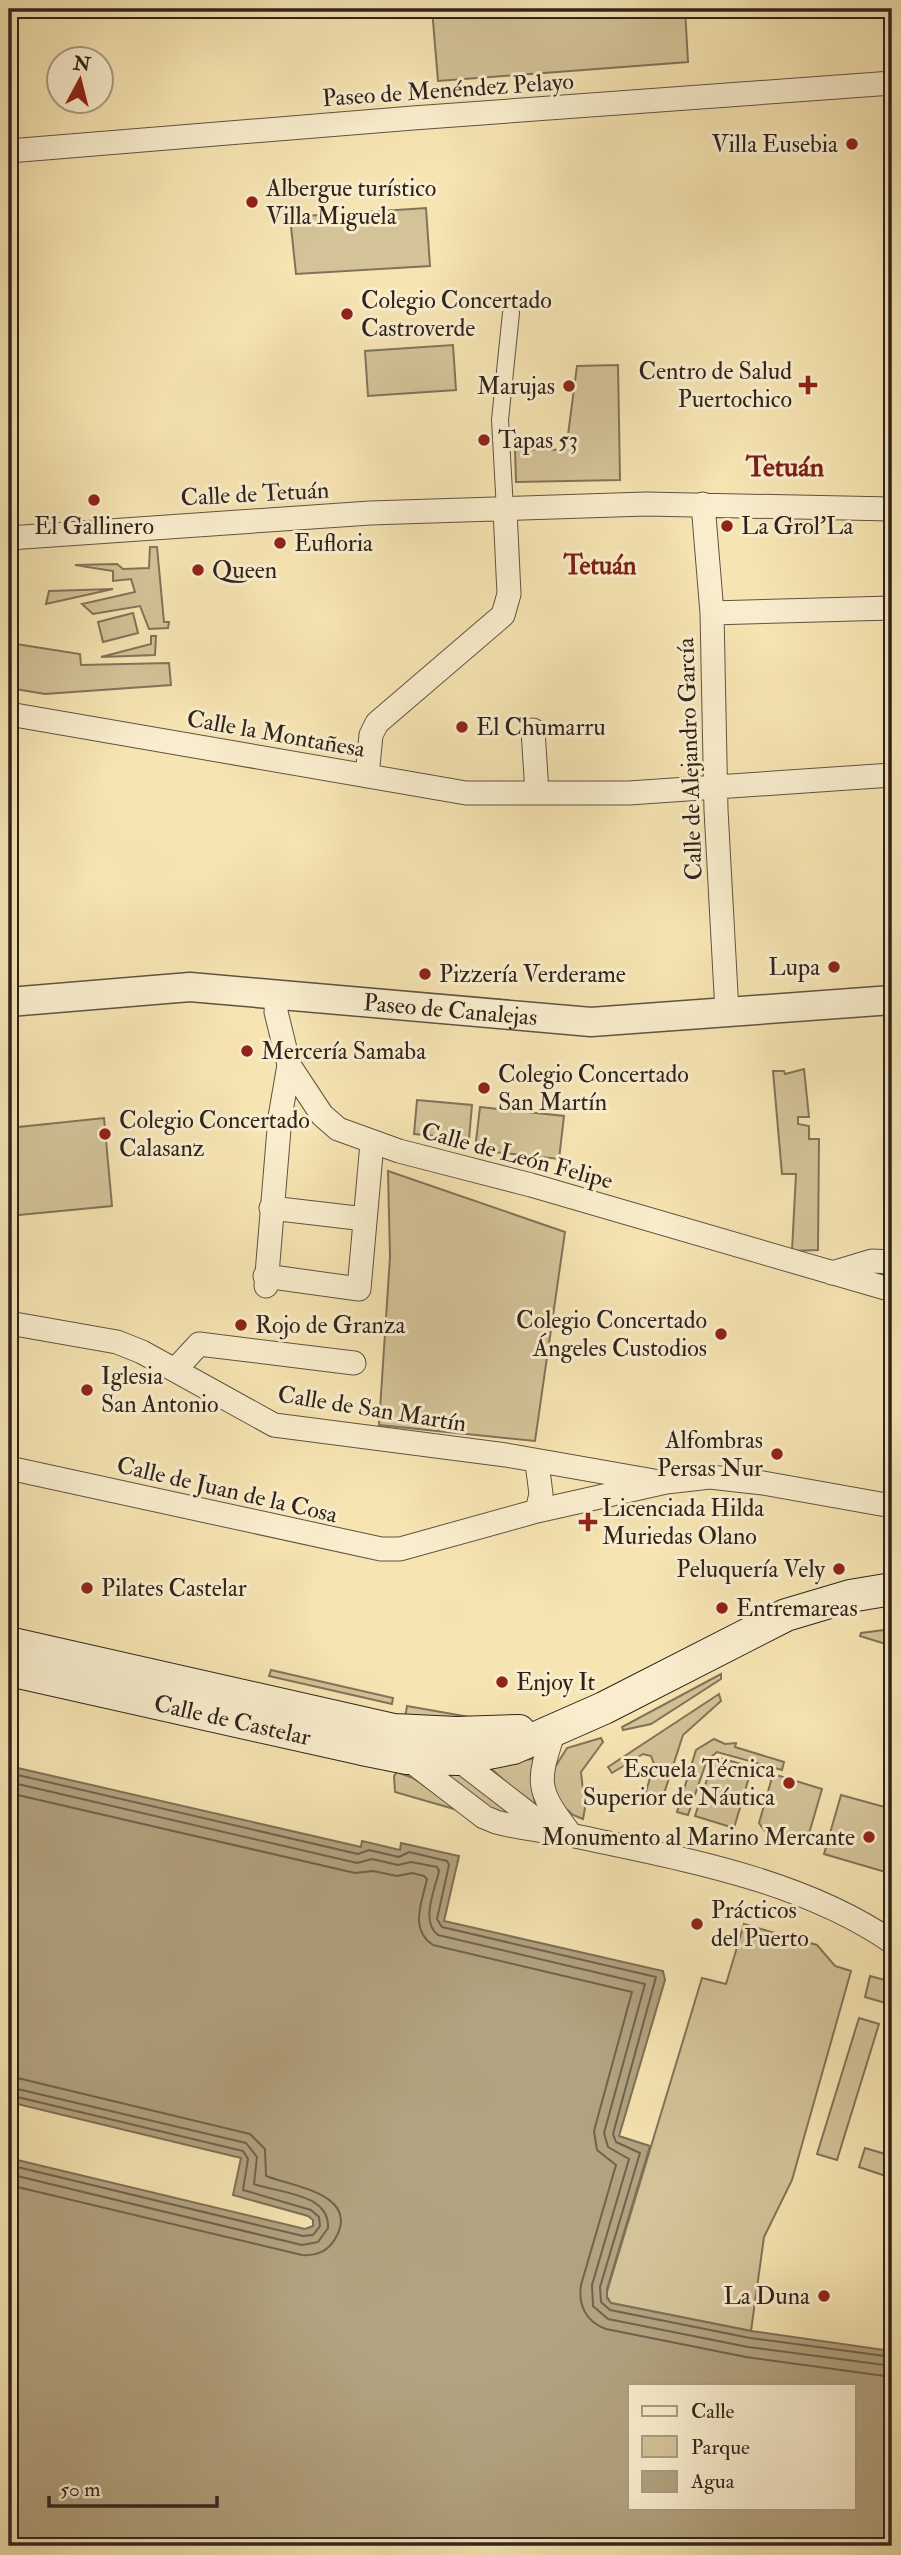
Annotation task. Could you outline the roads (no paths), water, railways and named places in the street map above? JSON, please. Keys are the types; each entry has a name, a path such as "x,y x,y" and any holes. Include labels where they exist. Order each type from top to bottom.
{"main road":[{"name":"Calle de Castelar","path":"9,1643 458,1759 521,1746 555,1728 604,1708 786,1615 850,1596 892,1589"},
{"name":"Calle de Castelar","path":"9,1670 400,1744 456,1733 555,1728"}],"street":[{"name":"Paseo de Menéndez Pelayo","path":"9,151 892,83"},
{"path":"367,776 371,735 377,723 503,615 509,593 500,420 511,313"},
{"name":"Calle de Tetuán","path":"9,538 370,513 703,504 892,509"},
{"name":"Calle de Alejandro García","path":"703,504 712,613 715,788 727,1012"},
{"path":"712,613 892,608"},
{"name":"Calle la Montañesa","path":"9,714 466,793 629,793 892,775"},
{"path":"533,730 537,793"},
{"name":"Paseo de Canalejas","path":"9,1002 190,987 591,1022 892,1000"},
{"name":"Calle de León Felipe","path":"277,993 276,1012 289,1065 322,1115 338,1129 372,1143 531,1185 892,1290"},
{"path":"289,1065 265,1281 359,1289 372,1143"},
{"path":"271,1208 365,1219"},
{"path":"832,1273 872,1261 892,1262"},
{"name":"Calle de San Martín","path":"9,1323 117,1342 175,1370 274,1425 506,1455 537,1463 666,1482"},
{"path":"175,1370 199,1344 259,1345 354,1363"},
{"path":"537,1463 541,1494 537,1511"},
{"name":"Calle de Juan de la Cosa","path":"9,1468 367,1548 400,1549 537,1511 666,1482"},
{"path":"666,1482 710,1477 763,1483 892,1506"},
{"path":"555,1728 545,1759 544,1795 550,1810 573,1836"},
{"path":"400,1744 484,1817 509,1826 573,1836 768,1884 829,1907 892,1942"},
{"path":"458,1759 530,1815 573,1836"}],"water":[{"path":"9,1766 361,1847 362,1841 400,1850 401,1843 459,1856 444,1921 663,1971 665,1980 619,2136 650,2146 607,2289 607,2298 611,2303 751,2331 892,2351 892,2546 9,2546 9,2158 305,2229 313,2226 313,2220 308,2216 233,2195 241,2158 9,2102"}],"place":[{"name":"Villa Eusebia","path":"852,144"},
{"name":"Albergue turístico Villa Miguela","path":"252,202"},
{"name":"Colegio Concertado Castroverde","path":"347,314"},
{"name":"Centro de Salud Puertochico","path":"808,385"},
{"name":"Marujas","path":"569,386"},
{"name":"Tapas 53","path":"484,440"},
{"name":"El Gallinero","path":"94,500"},
{"name":"La Grol'La","path":"727,526"},
{"name":"Eufloria","path":"280,543"},
{"name":"Queen","path":"198,570"},
{"name":"El Chumarru","path":"462,727"},
{"name":"Lupa","path":"834,967"},
{"name":"Pizzería Verderame","path":"425,974"},
{"name":"Mercería Samaba","path":"247,1051"},
{"name":"Colegio Concertado San Martín","path":"484,1088"},
{"name":"Colegio Concertado Calasanz","path":"105,1134"},
{"name":"Rojo de Granza","path":"241,1325"},
{"name":"Colegio Concertado Ángeles Custodios","path":"721,1334"},
{"name":"Iglesia San Antonio","path":"87,1390"},
{"name":"Alfombras Persas Nur","path":"777,1454"},
{"name":"Licenciada Hilda Muriedas Olano","path":"588,1522"},
{"name":"Peluquería Vely","path":"839,1569"},
{"name":"Pilates Castelar","path":"87,1588"},
{"name":"Entremareas","path":"722,1608"},
{"name":"Enjoy It","path":"502,1682"},
{"name":"Escuela Técnica Superior de Náutica","path":"789,1783"},
{"name":"Monumento al Marino Mercante","path":"869,1837"},
{"name":"Prácticos del Puerto","path":"697,1924"},
{"name":"La Duna","path":"824,2296"}],"district":[{"name":"Tetuán","path":"785,467"},
{"name":"Tetuán","path":"600,566"}]}
